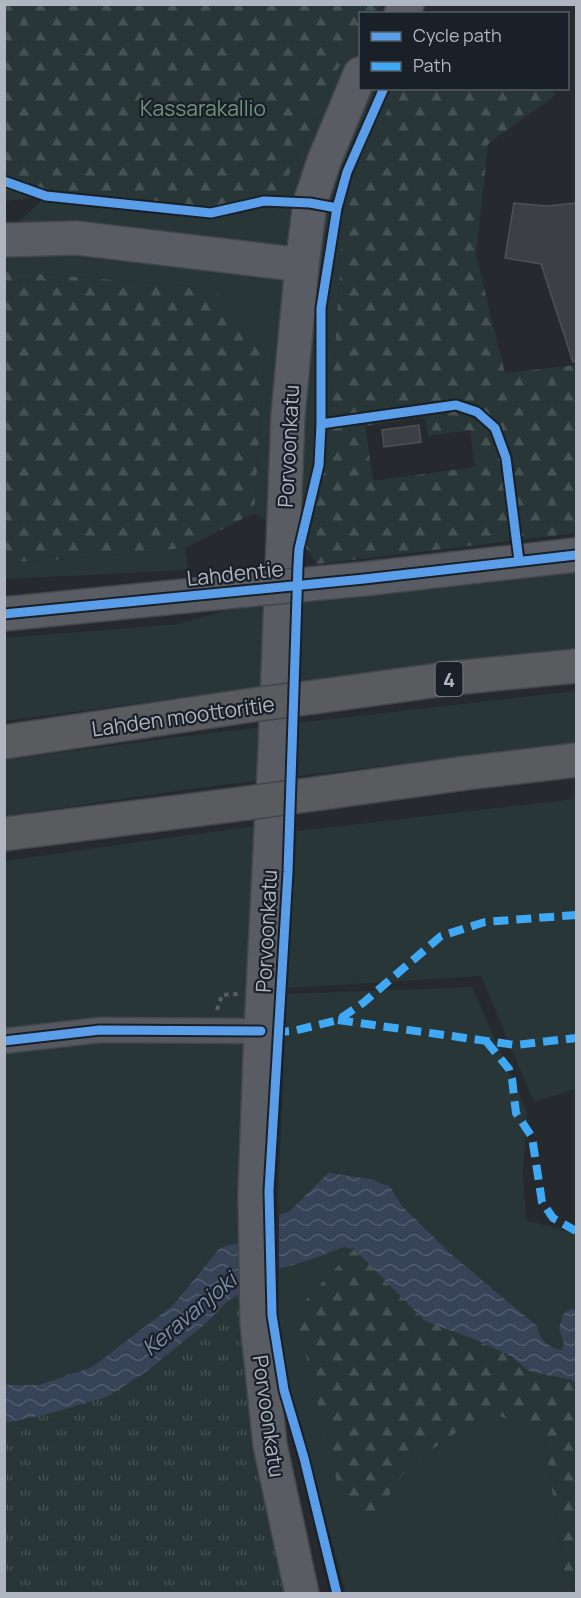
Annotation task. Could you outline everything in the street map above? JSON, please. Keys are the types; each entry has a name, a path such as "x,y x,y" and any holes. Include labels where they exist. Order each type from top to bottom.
{"highway":[{"name":"Lahden moottoritie","path":"4,742 453,678 576,666"},
{"path":"4,834 576,760"}],"street":[{"name":"Porvoonkatu","path":"302,1593 270,1444 257,1323 255,1193 261,1031 275,752 287,435 302,265 310,203 324,161 359,76"},
{"path":"4,240 77,238 302,265"},
{"name":"Lahdentie","path":"4,614 364,579 576,555"},
{"path":"4,1041 100,1030 261,1031"}],"green space":[{"name":"Kassarakallio","path":"4,5 382,5 377,12 359,12 359,38 336,72 284,186 264,201 211,213 46,196 5,181"},
{"path":"359,38 359,90 397,90 344,209 329,439 305,546 254,513 265,351 212,288 5,271 5,235 46,196 210,213 284,186 336,72"},
{"path":"397,90 552,90 556,95 488,144 476,255 505,373 576,365 576,533 317,564 305,546 329,439 344,209","holes":["425,417 428,436 470,430 475,467 373,481 365,426"]},
{"path":"5,181 46,196 5,201"},
{"path":"4,271 212,288 265,351 254,513 185,548 42,561 5,562"},
{"path":"185,548 189,570 5,579 5,562 42,561"},
{"path":"576,570 576,653 299,684 300,602"},
{"path":"265,604 260,687 5,721 4,638 179,624 224,611"},
{"path":"576,691 576,743 198,788 5,816 4,760 202,734"},
{"path":"576,799 576,1089 534,1102 481,976 287,988 297,831"},
{"path":"254,826 241,1242 197,1274 172,1306 92,1367 39,1385 5,1385 4,861"},
{"path":"472,987 527,1113 523,1174 526,1220 576,1234 576,1309 571,1309 559,1328 564,1344 561,1350 545,1341 536,1326 451,1254 402,1206 390,1187 279,1215 287,994"},
{"path":"344,1247 354,1249 295,1311 369,1527 408,1466 489,1410 545,1439 565,1581 576,1593 346,1593 288,1384 279,1322 279,1269"},
{"path":"354,1249 425,1321 511,1356 529,1371 572,1380 576,1383 576,1592 565,1581 545,1439 489,1410 408,1466 369,1527 341,1499 295,1311"},
{"path":"241,1293 291,1593 5,1594 5,1423 48,1414 107,1397 147,1371 204,1325 228,1301"}],"water":[{"path":"328,1173 371,1179 390,1187 402,1206 451,1254 537,1326 542,1339 552,1346 561,1350 564,1344 559,1328 563,1314 576,1309 576,1383 572,1380 529,1371 511,1356 425,1321 354,1249 344,1247 279,1269 279,1215 290,1211"},
{"name":"Keravanjoki","path":"241,1242 241,1293 228,1301 204,1325 147,1371 107,1397 48,1414 5,1423 5,1385 39,1385 92,1367 172,1306 220,1248"}],"building":[{"path":"514,203 546,206 576,203 576,361 573,362 541,264 505,258"},
{"path":"419,425 421,442 384,447 382,430"}],"marked path":[{"path":"274,1032 293,1031 338,1020 363,1003 441,936 485,922 576,915"},
{"path":"338,1020 515,1045 576,1038"},
{"path":"486,1041 509,1069 516,1113 532,1137 542,1202 553,1218 576,1231"}],"cycle path":[{"path":"337,1594 304,1458 284,1390 272,1315 269,1191 288,872 299,549 319,465 321,308 337,208 347,172 383,90"},
{"path":"4,181 46,196 211,213 264,201 310,203 337,208"},
{"path":"321,424 456,405 477,412 495,428 506,458 519,561"},
{"path":"4,614 364,579 576,555"},
{"path":"4,1041 100,1030 261,1031"}]}
